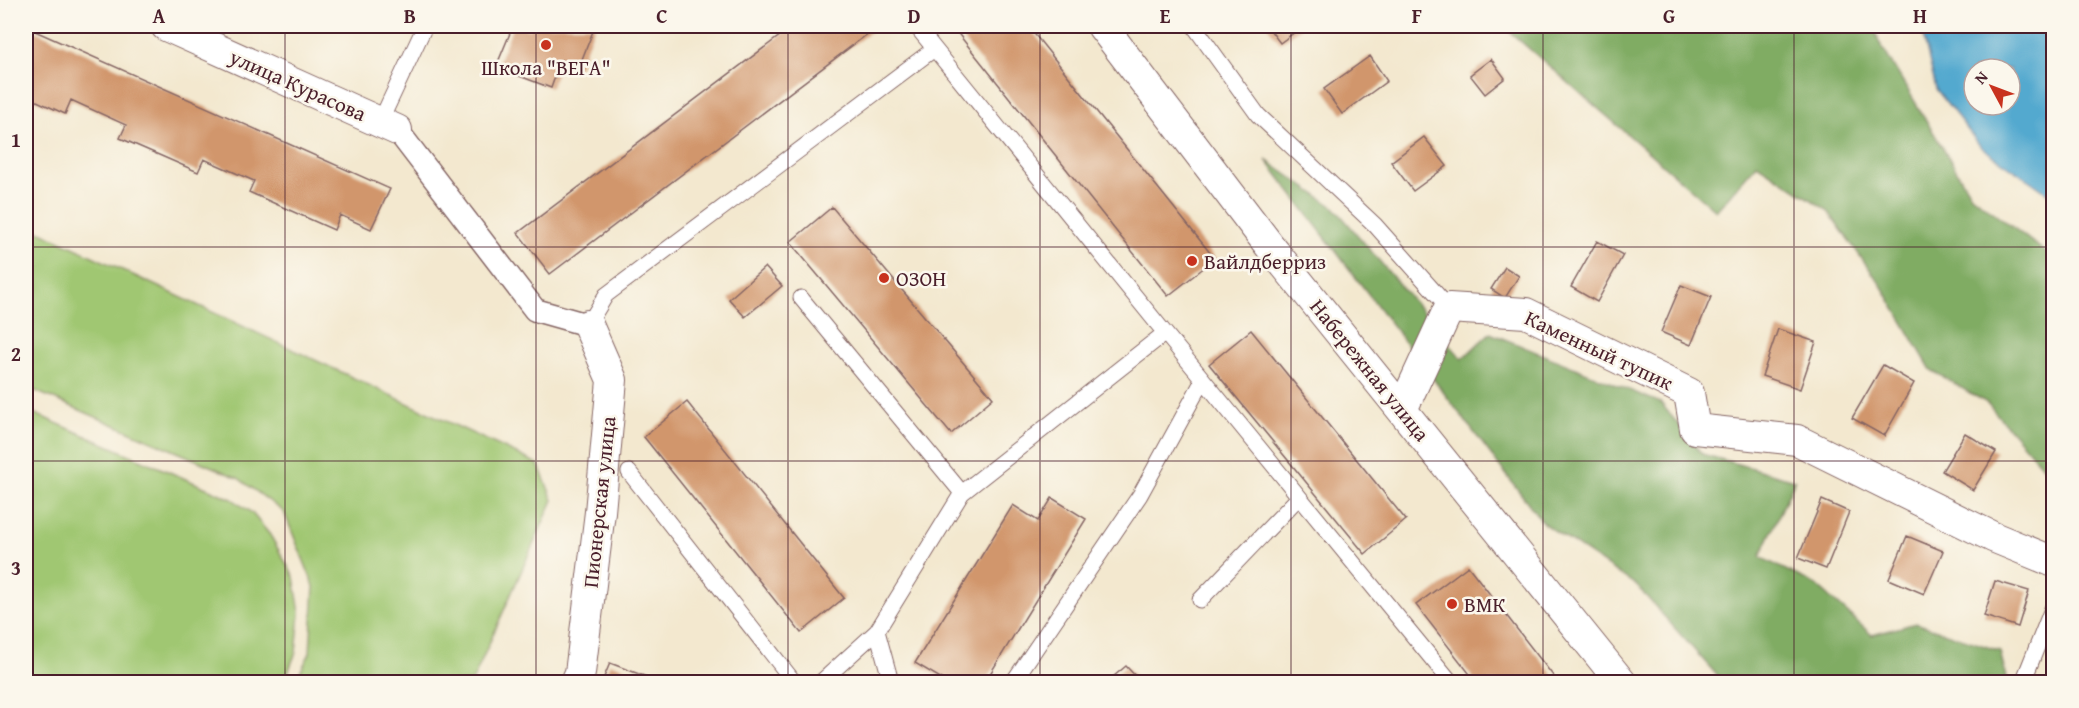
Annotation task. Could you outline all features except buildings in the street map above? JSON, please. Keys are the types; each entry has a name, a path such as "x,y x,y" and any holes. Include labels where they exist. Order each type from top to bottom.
{"street":[{"name":"улица Курасова","path":"166,26 389,126"},
{"name":"Набережная улица","path":"1102,26 1272,249 1621,682"},
{"path":"389,126 535,310 588,325"},
{"path":"1402,410 1449,308"},
{"name":"Каменный тупик","path":"1449,308 1526,313 1689,393 1695,429 1797,440 1993,537 2054,562"},
{"name":"Пионерская улица","path":"576,682 580,673 597,535 612,380 588,325"}],"lane":[{"path":"389,126 425,26"},
{"path":"916,26 1451,682"},
{"path":"1194,26 1258,115 1375,225 1449,308"},
{"path":"588,325 606,295 934,49"},
{"path":"801,298 962,493"},
{"path":"820,682 878,631 962,493 1165,333"},
{"path":"1013,682 1140,495 1203,380"},
{"path":"629,472 794,682"},
{"path":"1200,600 1299,496"},
{"path":"2023,682 2054,604"},
{"path":"878,631 891,682"}],"green space":[{"path":"1503,26 1874,26 1879,42 1971,195 2053,258 2053,478 1987,403 1931,370 1881,285 1827,210 1757,164 1716,211"},
{"path":"1266,160 1334,207 1462,359 1490,333 1661,403 1702,454 1795,480 1760,557 1816,585 1872,635 1916,623 2000,651 2007,682 1723,682 1636,585 1544,524"},
{"path":"26,225 538,464 553,500 472,682 295,682 310,653 314,586 284,512 238,478 26,387"},
{"path":"26,410 232,499 252,513 270,535 294,577 300,613 296,652 284,682 26,682"}],"water":[{"path":"1921,26 2053,26 2053,197 1981,147 1936,89"}],"place":[{"name":"Школа \"ВЕГА\"","path":"546,45"},
{"name":"Вайлдберриз","path":"1192,261"},
{"name":"ОЗОН","path":"884,278"},
{"name":"ВМК","path":"1452,604"}]}
